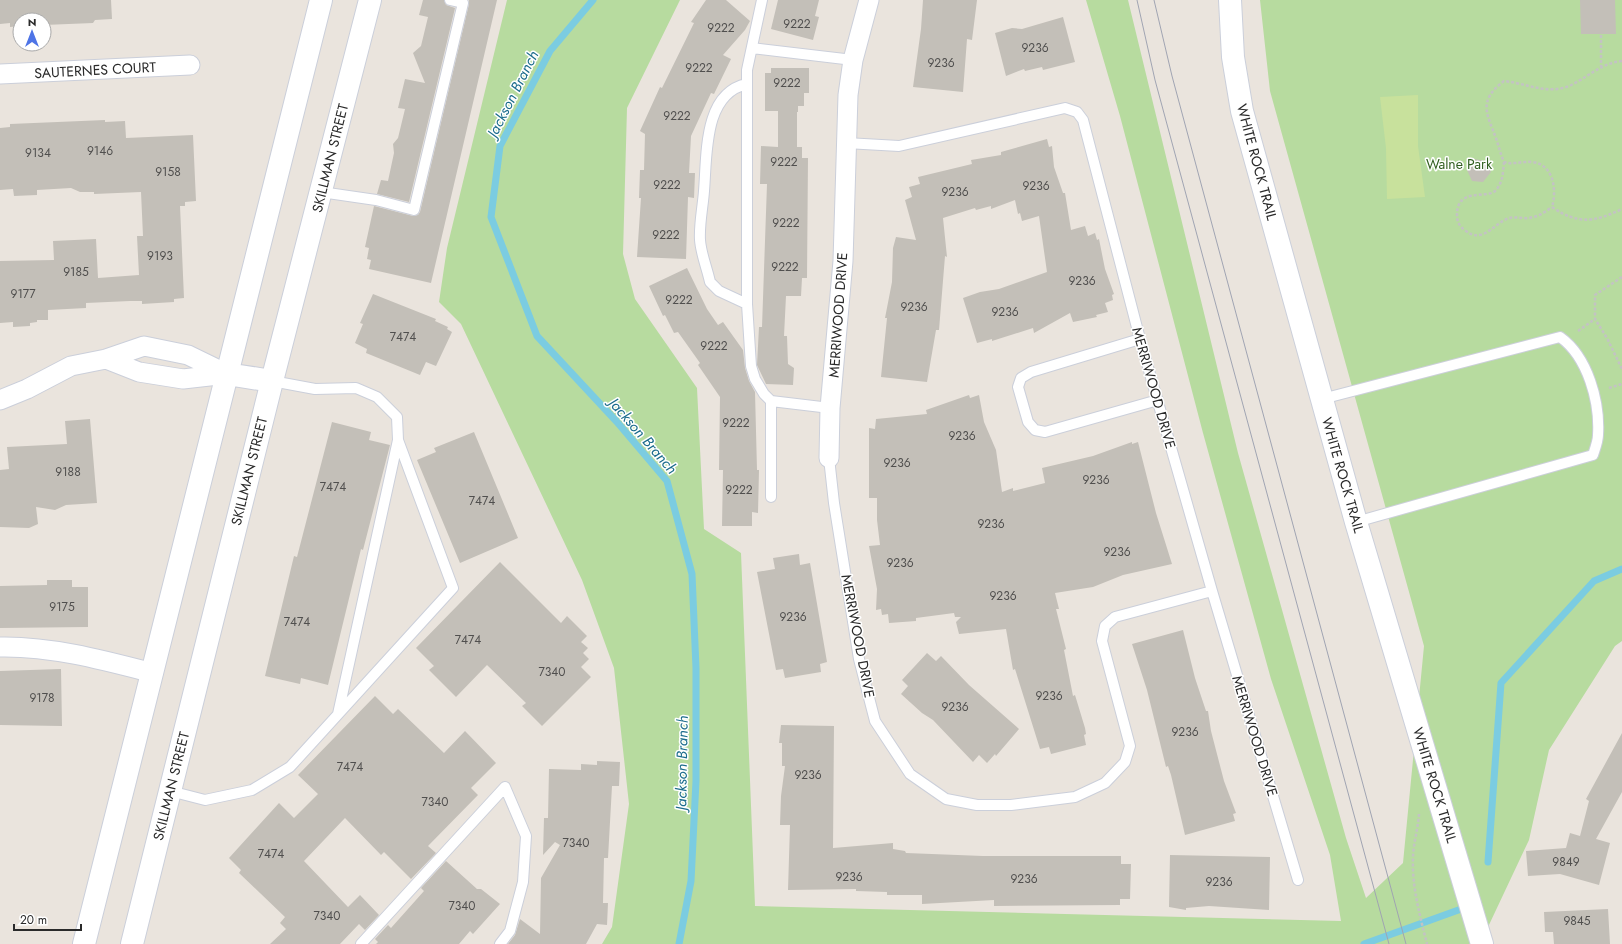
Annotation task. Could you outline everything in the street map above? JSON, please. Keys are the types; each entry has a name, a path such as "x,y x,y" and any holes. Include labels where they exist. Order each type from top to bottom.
{"main road":[{"path":"84,944 321,0"},
{"name":"SKILLMAN STREET","path":"132,944 272,381 370,0"},
{"name":"WHITE ROCK TRAIL","path":"1230,0 1232,58 1242,110 1356,522 1482,944"},
{"path":"227,374 272,381"}],"street":[{"name":"MERRIWOOD DRIVE","path":"829,458 830,408 843,262 848,95 853,60 869,0"},
{"name":"SAUTERNES COURT","path":"0,74 190,65"},
{"path":"0,400 27,390 71,366 106,359 144,346 188,355 227,374"},
{"path":"106,359 139,372 183,379 227,374"},
{"path":"0,647 14,647 78,655 153,673"}],"lane":[{"path":"321,192 376,200 414,210 463,3 450,0"},
{"path":"762,0 747,70 747,304 751,366 755,379 764,394 771,401 830,408"},
{"path":"752,48 853,60"},
{"path":"747,84 736,86 728,91 719,105 709,126 700,240 710,282 719,291 747,304"},
{"name":"MERRIWOOD DRIVE","path":"846,143 899,146 1065,108 1077,112 1083,120 1140,339 1212,591 1298,880"},
{"path":"1322,399 1560,337 1576,354 1586,372 1593,392 1598,415 1598,436 1593,456 1356,522"},
{"path":"1140,339 1031,372 1021,378 1018,387 1028,422 1035,430 1045,432 1158,400"},
{"path":"272,381 315,389 356,388 377,396 397,417 398,440 337,715"},
{"path":"771,401 771,497"},
{"path":"170,791 205,800 252,790 290,767 453,588 398,440"},
{"name":"MERRIWOOD DRIVE","path":"829,458 834,503 860,660 875,721 910,774 946,799 978,805 1011,805 1075,797 1105,783 1125,762 1130,746 1102,641 1105,626 1114,617 1212,591"},
{"path":"361,944 505,788 526,836 523,882 510,931 500,944"}],"path":[{"path":"1601,35 1601,67"},
{"path":"1504,162 1512,164 1532,162 1540,165 1550,174 1555,186 1555,197 1552,207 1533,218 1513,217 1503,220 1490,232 1478,236 1468,233 1460,227 1457,217 1459,206 1466,197 1494,191 1500,185 1503,174 1504,162 1488,120 1486,101 1494,88 1504,81 1519,83 1541,90 1568,87 1601,67 1622,61"},
{"path":"1552,207 1574,219 1588,221 1606,217 1622,209"},
{"path":"1622,277 1595,295 1595,319 1607,338 1622,369"},
{"path":"1564,340 1595,319"},
{"path":"1418,823 1413,858 1413,878 1416,898 1427,944"}],"green space":[{"name":"Walne Park","path":"507,0 680,0 627,108 623,254 635,299 697,388 704,529 741,553 755,906 1341,921 1330,855 1271,679 1203,433 1120,116 1086,0 1128,0 1238,453 1346,838 1366,898 1403,863 1424,646 1270,91 1260,0 1622,0 1622,641 1615,646 1549,750 1529,840 1480,944 602,944 612,927 629,804 614,668 582,580 461,324 439,302 447,248"},
{"path":"1418,95 1418,146 1425,197 1387,199 1386,148 1380,97"}],"building":[{"path":"0,0 111,0 112,19 95,20 93,23 52,25 52,12 12,12 12,27 10,27 10,23 0,24"},
{"path":"423,0 444,0 446,5 455,8 409,202 377,194 381,180 388,181 394,153 393,144 398,138 405,109 398,108 405,79 425,83 413,53 421,46 428,17 419,15"},
{"path":"469,0 497,0 431,283 369,269 371,260 367,259 369,248 365,247 374,206 413,216 418,215 420,212"},
{"path":"706,0 726,0 750,21 745,30 723,55 731,59 714,94 711,93 691,136 689,173 695,173 694,198 688,197 686,259 637,257 641,198 639,198 640,170 644,170 645,134 640,131 660,87 662,88 694,23 691,22"},
{"path":"778,0 819,0 815,16 819,17 813,40 771,29"},
{"path":"923,0 977,0 972,40 967,39 963,92 913,87 921,29"},
{"path":"1580,0 1615,0 1616,34 1581,34"},
{"path":"1063,17 1075,62 1043,70 1042,67 1025,71 1024,69 1006,76 995,33 1012,28 1022,29"},
{"path":"771,68 809,68 809,93 804,93 804,106 798,106 797,112 797,147 802,147 802,158 808,158 807,278 802,278 801,296 786,296 784,336 787,336 788,364 794,368 793,385 766,384 757,365 759,327 762,327 767,184 760,184 761,146 778,147 778,111 765,111 765,73 771,73"},
{"path":"105,120 105,122 125,121 126,138 193,135 196,201 185,202 185,206 180,206 184,298 174,299 174,302 142,304 142,301 86,303 86,308 48,310 48,320 37,320 37,322 30,323 30,326 13,327 13,322 0,323 0,261 54,260 53,241 96,239 98,278 139,275 137,236 143,236 141,192 94,194 94,192 80,192 71,188 37,190 37,195 14,196 13,189 0,190 0,128 10,127 10,124"},
{"path":"1047,139 1049,147 1052,146 1054,167 1063,193 1065,193 1071,230 1085,226 1088,236 1095,233 1097,240 1099,239 1105,269 1114,294 1112,295 1113,300 1105,303 1108,312 1096,315 1097,317 1073,322 1070,313 1034,333 1033,328 992,341 992,339 977,343 963,298 980,292 999,289 1047,272 1039,216 1022,221 1020,213 1018,214 1015,200 991,209 991,206 976,210 975,208 943,218 947,257 945,256 939,330 936,330 927,382 881,377 887,318 885,318 892,282 893,248 896,237 916,240 905,200 912,197 909,187 920,184 918,177 972,164 971,160 1001,155 1001,152"},
{"path":"1474,159 1486,161 1491,172 1483,182 1472,181 1467,170"},
{"path":"687,268 707,309 718,325 723,322 743,350 745,368 749,381 755,392 757,470 759,470 758,513 752,512 752,526 722,526 723,470 719,470 720,397 698,365 700,363 678,332 674,333 665,315 663,316 649,286"},
{"path":"373,294 436,319 435,321 448,327 447,329 452,332 436,366 426,362 420,375 366,353 367,349 355,343 363,324 360,323"},
{"path":"969,395 970,398 979,395 984,422 996,450 1002,492 1013,488 1013,491 1045,483 1042,468 1093,456 1132,442 1132,444 1138,442 1156,513 1172,564 1123,575 1093,587 1055,593 1059,609 1056,609 1066,649 1064,650 1073,696 1075,695 1085,728 1086,734 1084,735 1086,745 1051,754 1049,747 1040,749 1015,669 1013,670 1006,629 959,634 956,622 961,617 955,617 954,613 916,618 916,621 889,623 888,614 882,615 881,609 876,610 877,589 869,546 880,545 877,520 877,498 869,498 869,428 875,429 876,419 927,414 926,410"},
{"path":"90,419 97,503 66,505 55,510 36,507 38,524 29,528 0,527 0,470 9,469 7,447 67,444 65,421"},
{"path":"332,422 371,432 369,440 390,445 363,550 361,549 328,685 301,678 300,684 265,676 294,556 297,557"},
{"path":"474,432 518,538 460,563 417,460 436,452 434,448"},
{"path":"799,554 800,565 810,563 827,662 820,664 821,672 785,678 783,669 776,670 757,572 775,569 773,558"},
{"path":"500,562 561,623 567,616 587,636 581,642 588,648 583,653 589,659 581,667 591,677 542,726 522,706 526,703 487,665 456,697 429,670 434,666 416,648"},
{"path":"47,580 72,580 72,587 88,587 88,627 0,628 0,586 47,585"},
{"path":"1183,630 1195,678 1206,711 1208,711 1211,731 1224,781 1236,813 1233,814 1235,821 1185,835 1171,775 1168,766 1166,767 1147,690 1132,644"},
{"path":"927,653 936,661 941,656 969,685 1019,729 996,756 995,754 987,763 979,755 973,762 933,720 922,713 901,694 908,686 902,680"},
{"path":"61,669 62,726 0,725 0,671"},
{"path":"375,696 393,714 398,709 444,753 465,731 496,763 471,788 478,795 428,846 436,853 411,879 384,852 381,855 345,818 304,861 348,907 360,895 379,915 365,930 359,924 340,944 270,944 286,929 280,923 285,917 239,873 241,870 229,858 279,803 294,818 318,794 298,775"},
{"path":"781,725 834,726 833,848 893,843 893,849 905,851 906,853 983,856 1121,856 1121,864 1131,864 1130,899 1120,899 1120,905 994,906 994,900 922,904 922,895 887,895 887,892 856,891 856,889 788,890 790,825 780,825 781,796 785,766 782,766 782,743 779,743"},
{"path":"1622,733 1622,792 1596,839 1610,843 1599,885 1560,874 1528,876 1526,851 1566,848 1570,833 1580,836 1589,801 1586,799"},
{"path":"597,761 620,762 619,786 612,786 608,858 604,858 603,903 608,903 607,925 597,924 586,944 508,944 515,935 520,919 540,934 541,878 560,845 555,842 543,855 544,818 548,818 549,769 581,770 581,764 597,765"},
{"path":"1170,855 1270,857 1269,910 1209,906 1186,908 1186,910 1169,907"},
{"path":"446,861 477,889 481,889 500,904 473,934 470,931 459,944 376,944 378,942 375,939 388,925 391,928 424,891 421,888"},
{"path":"1608,909 1610,944 1554,944 1553,932 1545,932 1544,912"}],"waterway":[{"name":"Jackson Branch","path":"593,0 550,51 500,146 491,217 537,336 617,422 667,481 692,574 696,668 696,781 691,881 679,944"},
{"path":"1488,862 1501,683 1594,581 1622,569"},
{"path":"1364,944 1464,908"}],"tram line":[{"path":"1137,0 1155,80 1389,944"},
{"path":"1154,0 1172,76 1406,944"}]}
